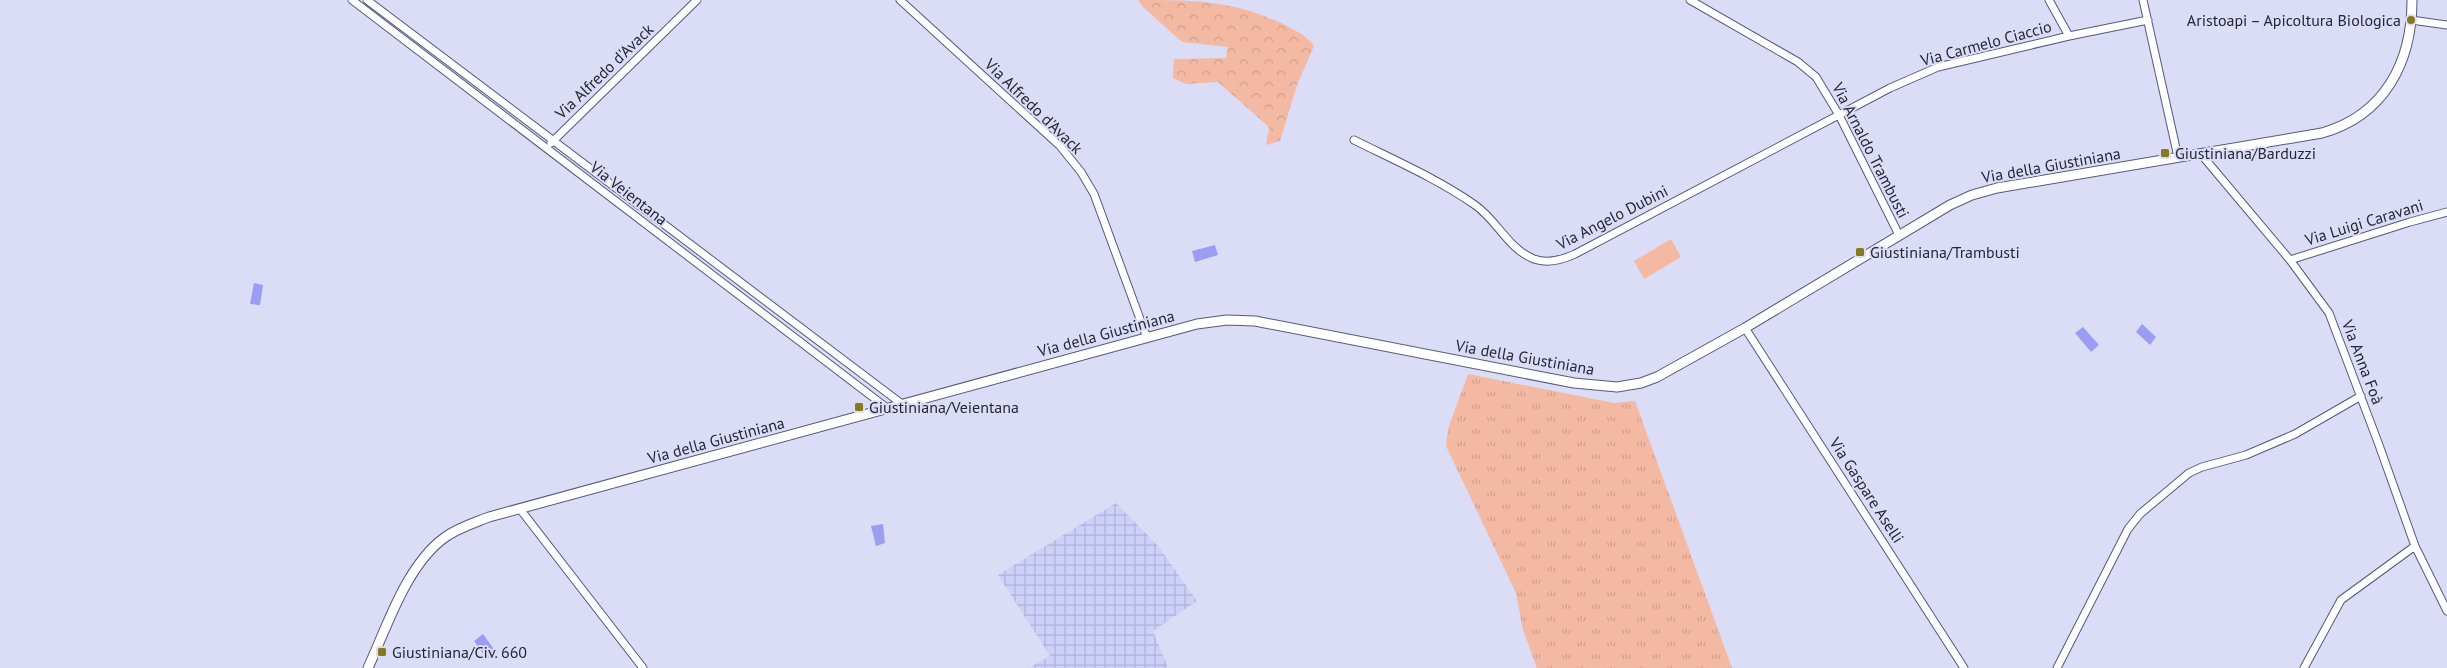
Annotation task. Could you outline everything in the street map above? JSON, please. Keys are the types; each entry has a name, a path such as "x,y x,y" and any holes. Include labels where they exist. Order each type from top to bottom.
{"street":[{"name":"Via Veientana","path":"352,0 887,408"},
{"name":"Via Veientana","path":"367,0 902,404"},
{"name":"Via Alfredo d'Avack","path":"547,147 697,0"},
{"name":"Via Alfredo d'Avack","path":"900,0 1060,146 1081,172 1100,210 1147,338"},
{"name":"Via Arnaldo Trambusti","path":"1690,0 1807,68 1821,84 1840,115 1899,235"},
{"path":"2049,0 2069,36"},
{"path":"2143,0 2178,157"},
{"name":"Via della Giustiniana","path":"368,668 398,601 417,567 442,539 462,528 520,509 1207,322 1246,320 1574,382 1617,386 1641,383 1657,377 1745,328 1950,205 1984,191 2322,132 2352,119 2382,94 2397,74 2408,43 2412,0"},
{"name":"Via Carmelo Ciaccio","path":"1840,115 1928,70 2069,36 2148,20"},
{"path":"2411,20 2447,25"},
{"name":"Via Angelo Dubini","path":"1354,140 1428,177 1475,204 1521,252 1535,259 1552,261 1575,254 1840,115"},
{"name":"Via Anna Foà","path":"2200,153 2290,260 2329,314 2361,396 2414,546 2447,611"},
{"name":"Via Luigi Caravani","path":"2290,260 2447,212"},
{"name":"Via Gaspare Aselli","path":"1745,328 1964,668"},
{"path":"2056,668 2128,528 2140,514 2179,480 2196,470 2246,455 2295,434 2361,396"},
{"path":"520,509 643,668"},
{"path":"2304,668 2341,600 2414,546"}],"shaded area":[{"path":"1116,503 1158,546 1197,601 1153,631 1168,668 1029,668 1050,656 998,575"}],"green space":[{"path":"1138,0 1197,1 1232,6 1268,17 1302,34 1314,46 1297,85 1280,141 1266,145 1269,127 1218,82 1186,84 1173,78 1174,59 1226,58 1228,47 1182,42 1144,8"},
{"path":"1671,239 1681,257 1644,279 1634,261"},
{"path":"1468,374 1614,403 1635,401 1732,668 1537,668 1523,630 1516,593 1446,446 1448,429"}],"water":[{"path":"1215,245 1218,255 1195,262 1192,251"},
{"path":"254,283 263,285 260,305 250,304"},
{"path":"2142,324 2156,337 2150,345 2136,332"},
{"path":"2083,327 2099,345 2091,352 2075,333"},
{"path":"883,524 885,543 876,546 871,526"},
{"path":"483,634 496,652 487,659 474,641"}],"place":[{"name":"Aristoapi – Apicoltura Biologica","path":"2411,20"},
{"name":"Giustiniana/Barduzzi","path":"2165,153"},
{"name":"Giustiniana/Trambusti","path":"1860,252"},
{"name":"Giustiniana/Veientana","path":"859,407"},
{"name":"Giustiniana/Civ. 660","path":"382,652"}]}
